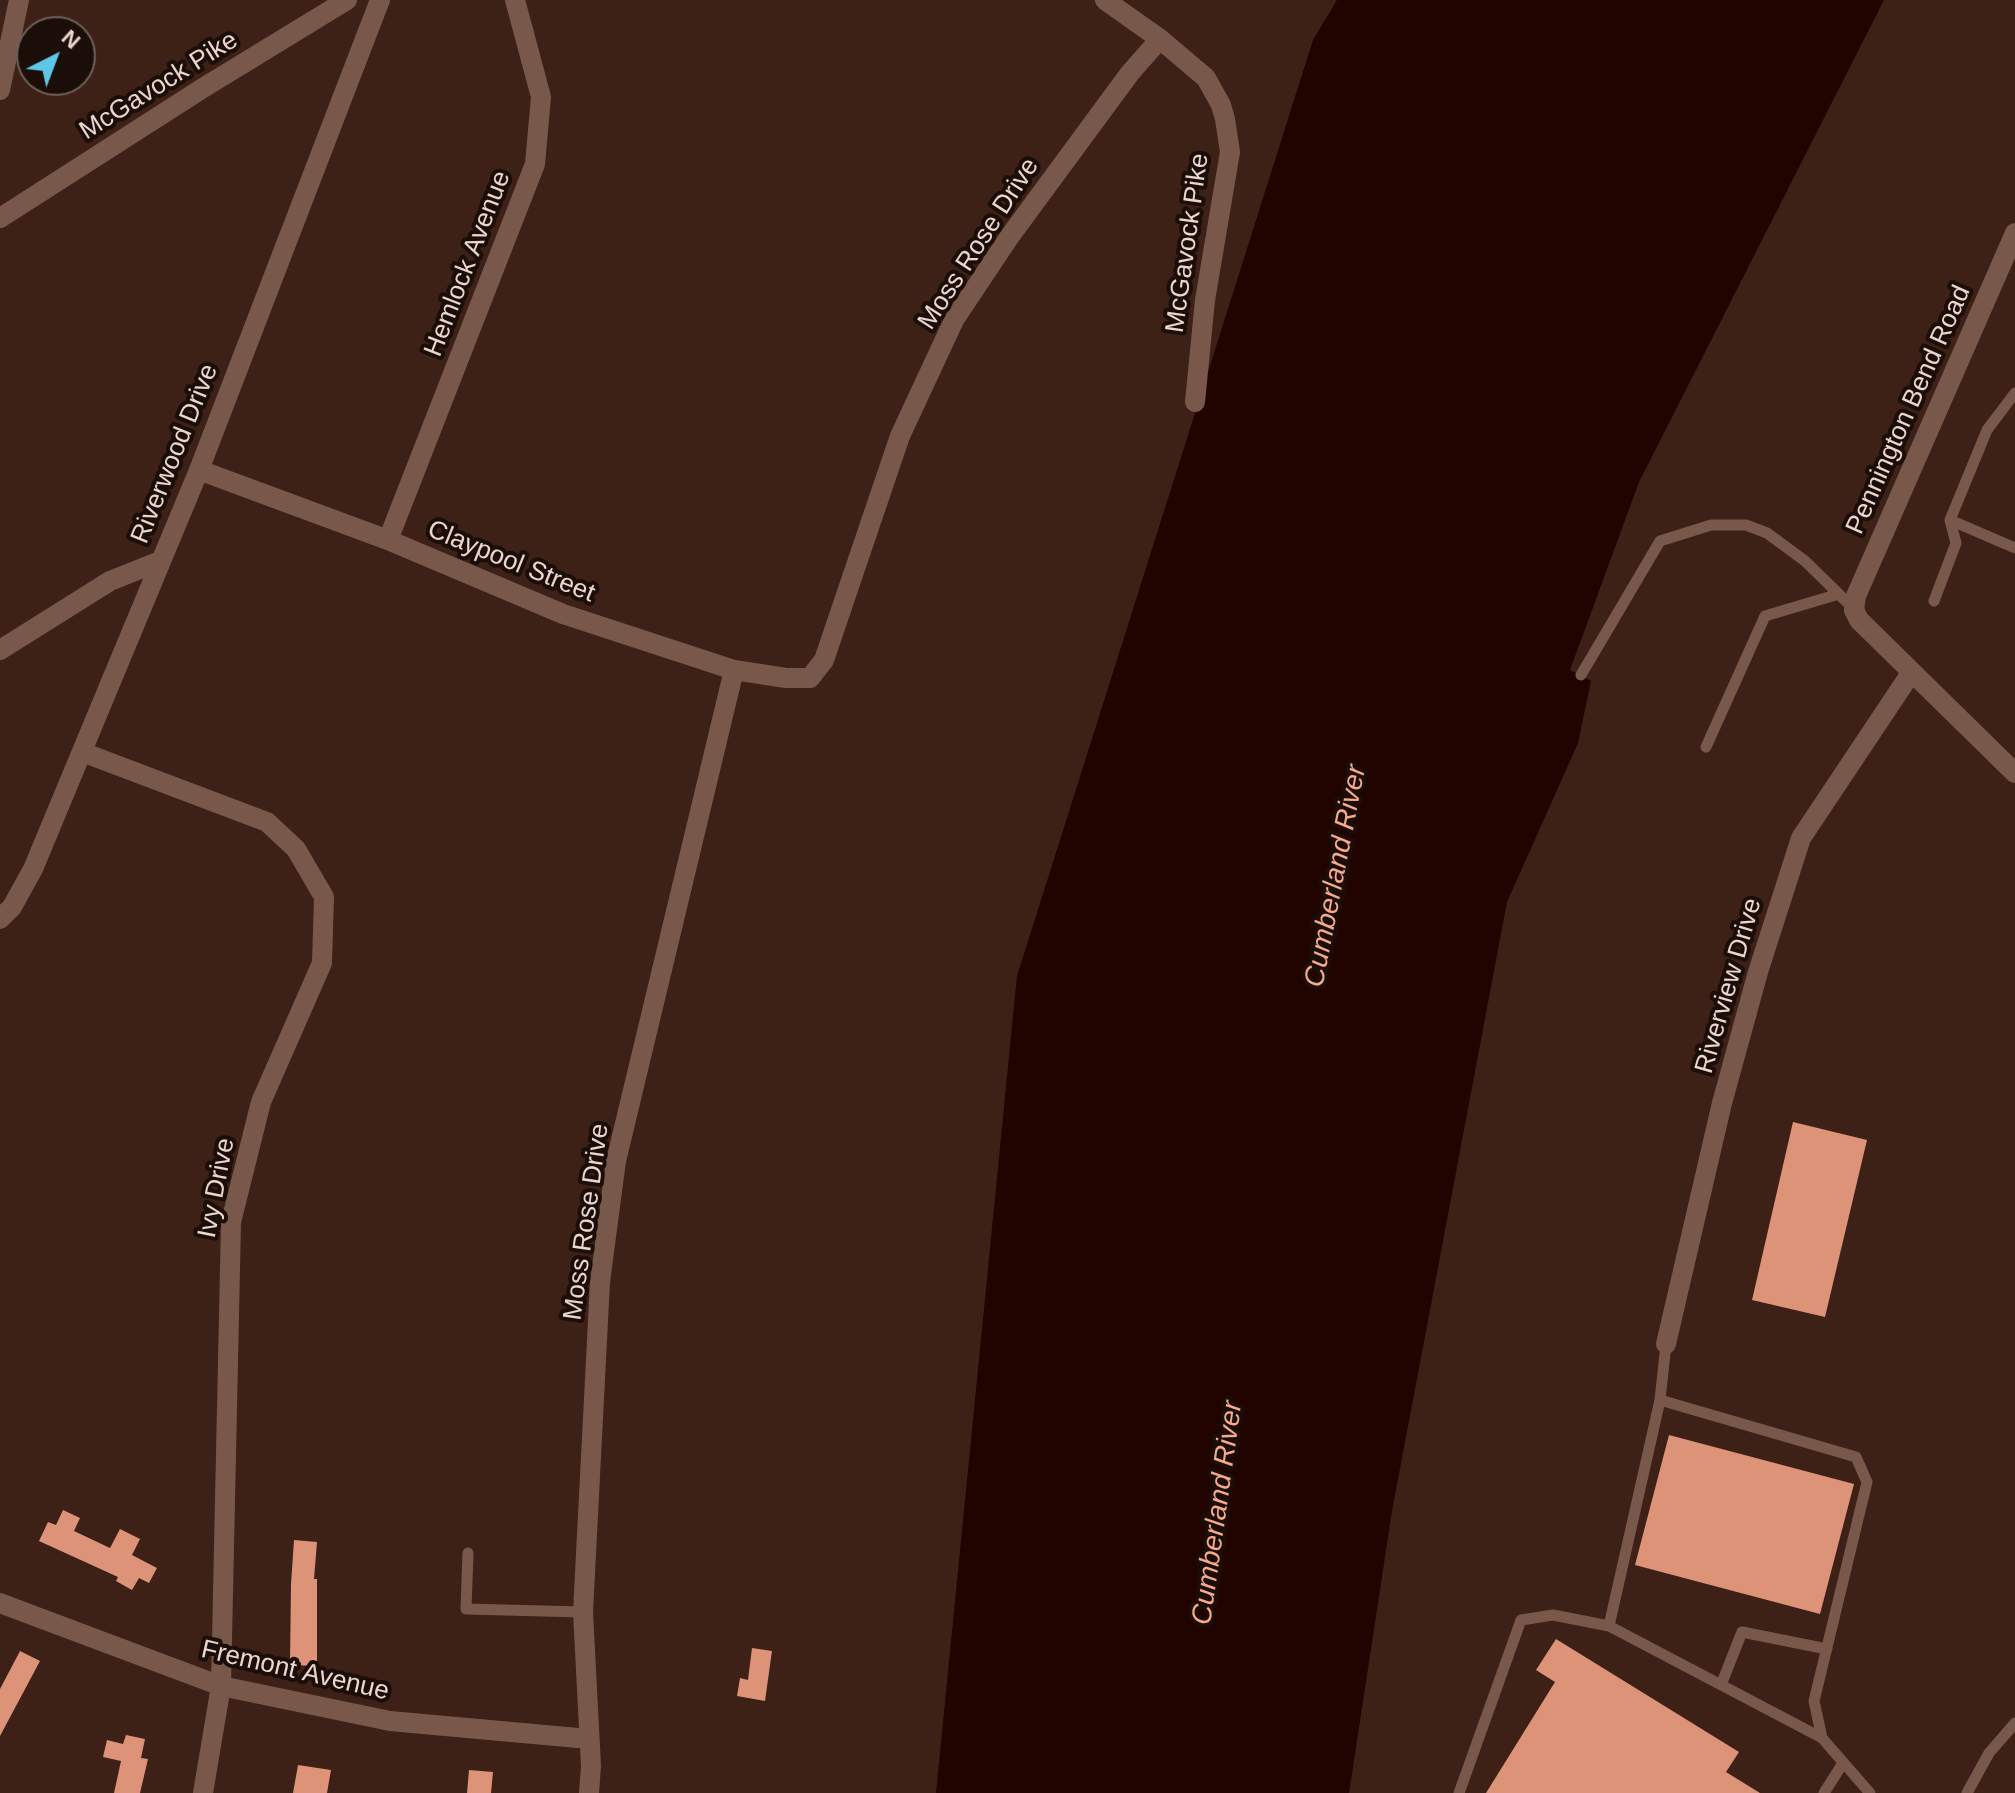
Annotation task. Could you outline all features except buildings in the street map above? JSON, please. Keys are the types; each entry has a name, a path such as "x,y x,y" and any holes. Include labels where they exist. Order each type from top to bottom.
{"street":[{"path":"0,90 19,0"},
{"name":"McGavock Pike","path":"0,218 347,0"},
{"name":"Riverwood Drive","path":"0,919 12,907 33,869 199,470 380,0"},
{"name":"Hemlock Avenue","path":"388,540 535,164 541,97 515,0"},
{"name":"McGavock Pike","path":"1105,0 1160,39 1206,78 1221,105 1230,152 1205,300 1195,402"},
{"name":"Moss Rose Drive","path":"810,678 824,660 900,436 954,320 1010,236 1130,73 1160,39"},
{"name":"Pennington Bend Road","path":"1854,610 1862,581 2015,233"},
{"name":"Claypool Street","path":"199,470 388,540 563,614 734,670 786,678 810,678"},
{"path":"0,650 110,581 160,561"},
{"path":"1854,610 1859,620 1911,673 2015,773"},
{"name":"Moss Rose Drive","path":"589,1793 591,1766 583,1612 600,1282 616,1161 734,670"},
{"name":"Riverview Drive","path":"1666,1344 1722,1103 1758,972 1801,838 1911,673"},
{"name":"Ivy Drive","path":"82,752 267,822 296,849 324,897 322,963 261,1102 231,1222 221,1686 203,1793"},
{"name":"Fremont Avenue","path":"0,1603 221,1686 390,1721 589,1739"}],"lane":[{"path":"1934,601 1956,543 1950,520 1987,430 2015,393"},
{"path":"1950,520 2015,548"},
{"path":"1581,675 1660,541 1711,525 1746,525 1767,533 1805,561 1854,610"},
{"path":"1706,747 1765,616 1839,594"},
{"path":"1609,1626 1660,1400 1666,1344"},
{"path":"1660,1400 1856,1457 1867,1482 1814,1701 1822,1738"},
{"path":"468,1553 466,1609 583,1612"},
{"path":"1459,1793 1521,1620 1553,1615 1609,1626 1822,1738 1870,1793"},
{"path":"1721,1685 1742,1632 1827,1649"},
{"path":"1967,1793 1989,1753 2015,1723"},
{"path":"1824,1793 1843,1763"}],"water":[{"name":"Cumberland River","path":"1337,0 1884,0 1639,482 1570,670 1591,681 1578,743 1507,902 1392,1511 1349,1793 936,1793 1017,976 1313,40"}]}
